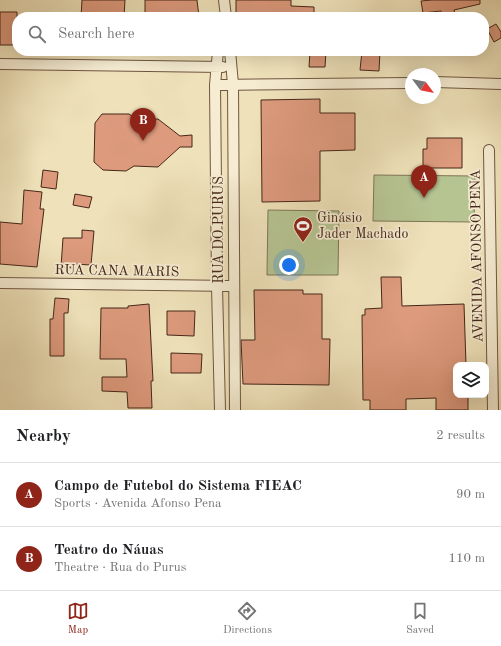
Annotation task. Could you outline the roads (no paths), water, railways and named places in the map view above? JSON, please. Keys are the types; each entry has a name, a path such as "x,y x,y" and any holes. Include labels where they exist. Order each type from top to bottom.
{"street":[{"path":"222,12 223,0"},
{"path":"223,0 225,12"},
{"name":"RUA DO PURUS","path":"218,56 215,85 220,410"},
{"name":"RUA DO PURUS","path":"230,56 233,84 234,410"},
{"path":"0,64 231,67"},
{"path":"441,82 501,84"},
{"path":"215,85 405,83"},
{"name":"AVENIDA AFONSO PENA","path":"489,150 496,291 493,410"},
{"name":"RUA CANA MARIS","path":"0,283 234,286"}],"place":[{"name":"Teatro do Náuas","path":"143,141"},
{"name":"Campo de Futebol do Sistema FIEAC","path":"424,198"},
{"name":"Ginásio Jader Machado","path":"303,243"}]}
